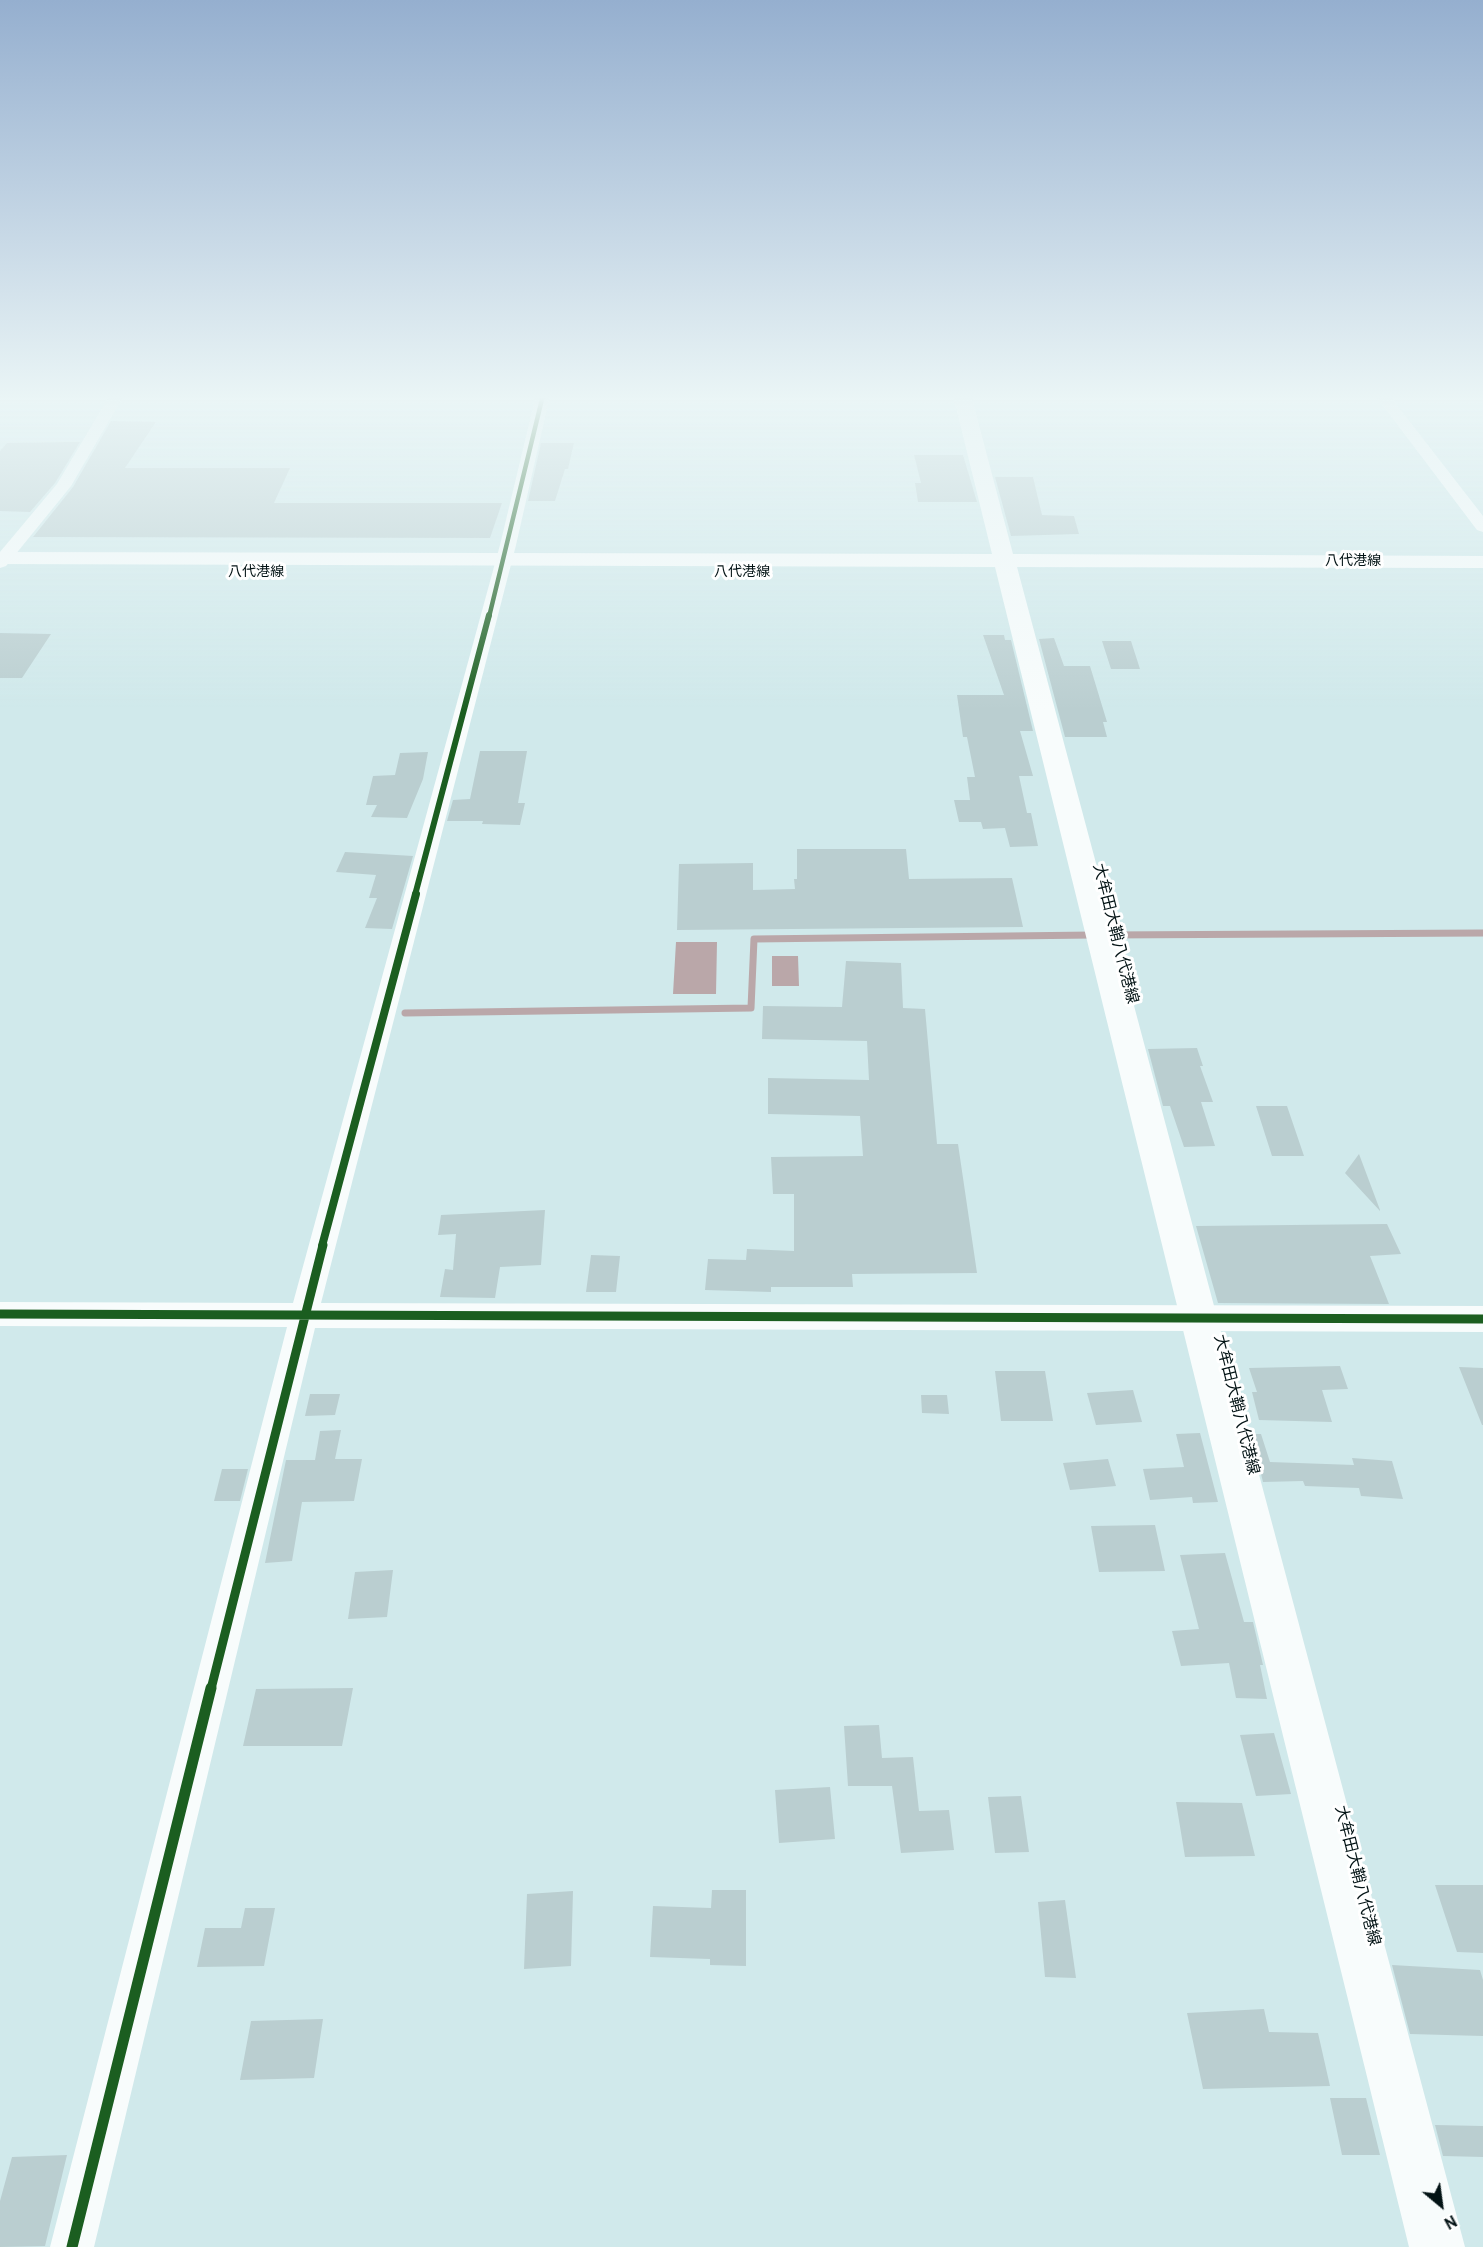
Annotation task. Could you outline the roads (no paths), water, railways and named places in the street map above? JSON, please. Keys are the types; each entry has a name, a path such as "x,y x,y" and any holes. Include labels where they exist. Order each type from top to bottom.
{"main road":[{"name":"大牟田大鞘八代港線","path":"988,500 1437,2247"},
{"name":"八代港線","path":"1,563 1005,567 1483,562"},
{"name":"八代港線","path":"1005,567 1483,574"}],"street":[{"path":"1,563 52,500"},
{"path":"72,2247 304,1315 517,500"},
{"path":"1462,500 1483,527"},
{"path":"0,1314 1483,1319"}],"waterway":[{"path":"1108,935 1483,933"},
{"path":"405,1013 751,1008 754,939 1093,935"}]}
